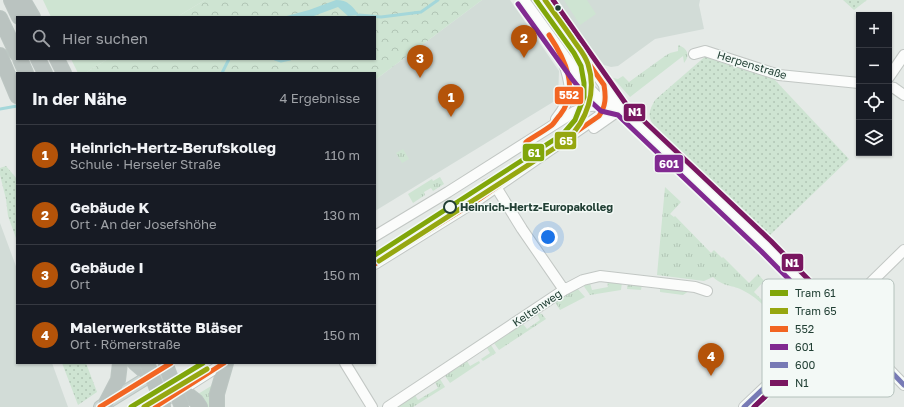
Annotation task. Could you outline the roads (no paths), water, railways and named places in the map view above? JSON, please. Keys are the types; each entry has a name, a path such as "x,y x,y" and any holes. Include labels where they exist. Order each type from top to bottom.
{"highway":[{"path":"12,0 19,16"},
{"path":"23,0 32,16"},
{"path":"0,18 16,52"},
{"path":"0,55 16,94"},
{"path":"38,60 44,72"},
{"path":"58,60 64,72"},
{"path":"103,405 118,380 120,364"},
{"path":"137,364 149,369 158,407"},
{"path":"165,364 182,407"},
{"path":"217,407 218,394 226,364"},
{"path":"182,390 196,401 200,407"}],"main road":[{"path":"158,407 171,364"},
{"path":"103,405 149,369 165,383 182,390"}],"street":[{"path":"524,0 584,84 605,104 621,109"},
{"path":"544,0 621,109 766,246 799,279"},
{"path":"553,124 566,107 570,94 570,81 560,50"},
{"name":"Herpenstraße","path":"694,54 705,51 779,75 856,83"},
{"path":"892,73 904,55"},
{"path":"376,263 478,200 599,116 603,111 606,98 604,86"},
{"path":"892,88 904,96"},
{"path":"376,235 448,192 580,108 605,104"},
{"path":"531,163 592,129 621,109"},
{"path":"496,187 564,290"},
{"path":"874,279 904,250"},
{"name":"Keltenweg","path":"388,407 564,290 583,280 600,276 681,285 707,291"},
{"path":"149,369 167,364"},
{"path":"158,407 182,390 224,364"},
{"path":"346,364 372,407"},
{"path":"894,374 904,385"},
{"path":"744,407 762,390"}],"water":[{"path":"336,0 340,0 347,2 359,15 348,16 338,7 314,16 287,16"}],"waterway":[{"path":"376,17 421,12 438,0"},
{"path":"358,16 370,16"},
{"path":"222,72 228,60"},
{"path":"278,60 286,60"},
{"path":"0,109 16,106"}],"tram line":[{"name":"61","path":"376,254 563,134 575,120 584,97 584,83 581,66 574,53 536,0"},
{"name":"65","path":"379,261 567,140 580,124 585,115 591,95 591,74 587,60 583,53 545,0"},
{"path":"482,181 536,151"},
{"name":"61","path":"131,407 201,364"},
{"name":"65","path":"144,407 207,369"}],"place":[{"name":"Gebäude K","path":"524,58"},
{"name":"Gebäude I","path":"420,78"},
{"name":"Heinrich-Hertz-Berufskolleg","path":"451,117"},
{"name":"Heinrich-Hertz-Europakolleg","path":"450,207"},
{"name":"Malerwerkstätte Bläser","path":"711,376"}]}
